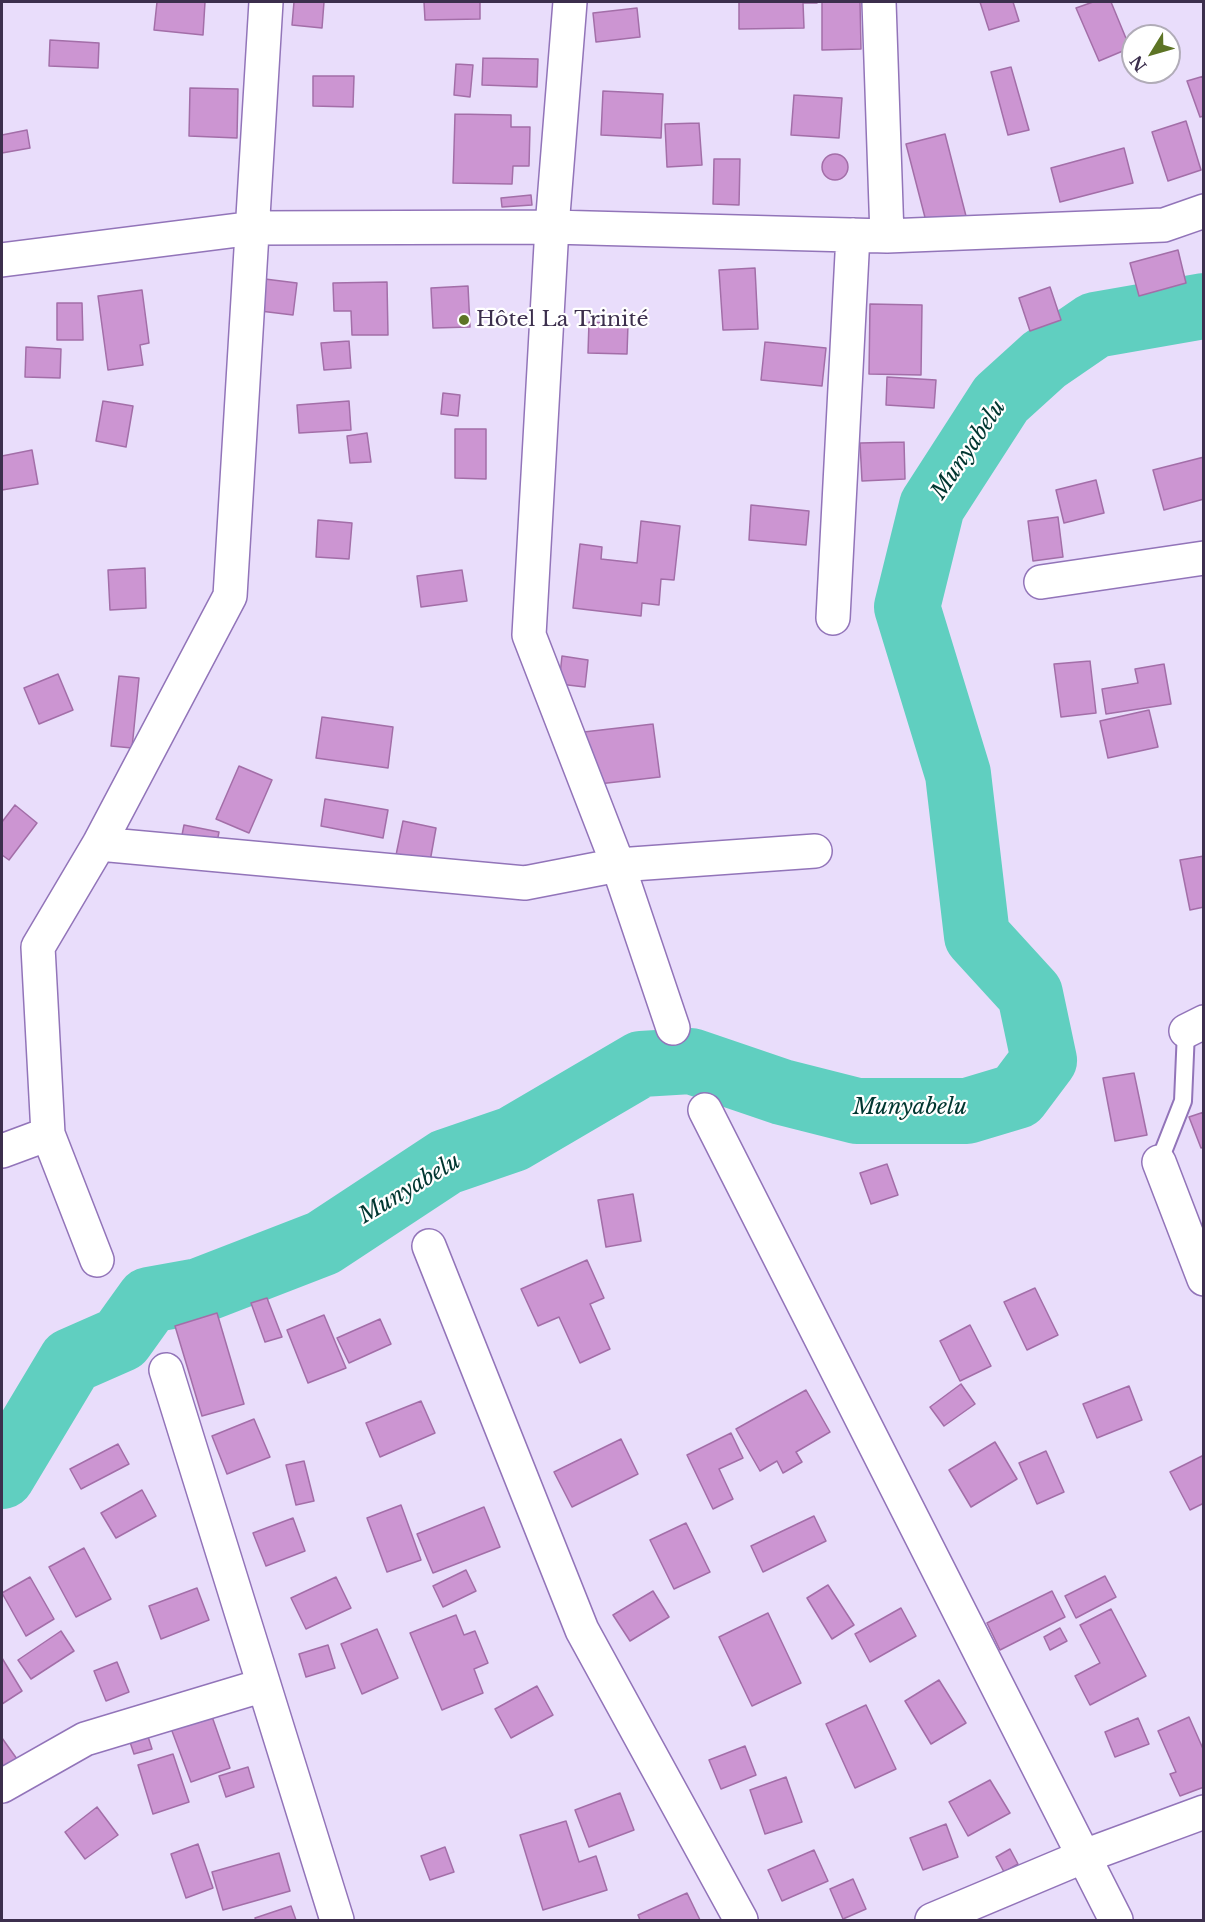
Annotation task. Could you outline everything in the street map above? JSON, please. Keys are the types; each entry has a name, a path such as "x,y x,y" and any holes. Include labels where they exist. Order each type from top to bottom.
{"street":[{"path":"97,1260 48,1134 38,947 99,844 230,596 266,2"},
{"path":"570,2 552,227 530,635 618,865 673,1028"},
{"path":"879,2 887,236"},
{"path":"2,260 254,228 552,227 887,236 1164,225 1203,211"},
{"path":"833,618 853,235"},
{"path":"1041,582 1203,558"},
{"path":"99,844 525,883 618,865 815,851"},
{"path":"705,1110 1082,1857 1116,1920"},
{"path":"2,1151 48,1134"},
{"path":"1159,1162 1203,1279"},
{"path":"429,1246 582,1630 741,1920"},
{"path":"166,1370 337,1920"},
{"path":"2,1786 85,1739 264,1685"},
{"path":"932,1920 1082,1857 1203,1812"}],"lane":[{"path":"1159,1162 1183,1101 1195,1026"}],"building":[{"path":"157,2 205,2 203,35 154,30"},
{"path":"294,2 324,2 322,28 292,25"},
{"path":"424,2 480,2 480,19 425,20"},
{"path":"739,2 817,3 803,3 804,28 739,29"},
{"path":"822,2 860,2 861,49 822,50"},
{"path":"980,2 1013,2 1019,21 989,30"},
{"path":"1093,2 1111,2 1121,26 1121,52 1099,61 1076,8"},
{"path":"637,8 640,37 596,42 593,13"},
{"path":"50,40 99,43 98,68 49,66"},
{"path":"483,58 538,59 537,87 482,85"},
{"path":"456,64 473,65 470,97 454,95"},
{"path":"1011,67 1029,130 1008,135 991,72"},
{"path":"313,76 354,76 353,107 313,106"},
{"path":"1204,76 1204,116 1200,117 1187,81"},
{"path":"190,88 238,89 237,138 189,136"},
{"path":"603,91 663,94 661,138 601,135"},
{"path":"794,95 842,98 839,138 791,135"},
{"path":"455,114 511,115 511,127 530,127 529,166 513,166 512,184 453,183"},
{"path":"1186,121 1201,170 1168,181 1152,132"},
{"path":"699,123 702,165 667,167 665,124"},
{"path":"27,130 30,148 2,153 2,135"},
{"path":"945,134 967,220 928,229 906,144"},
{"path":"1124,148 1133,183 1060,202 1051,168"},
{"path":"835,154 844,158 848,167 844,176 835,180 826,176 822,167 826,158"},
{"path":"714,159 740,159 739,205 713,204"},
{"path":"531,195 532,205 502,207 501,198"},
{"path":"1178,250 1186,283 1139,296 1130,263"},
{"path":"755,268 758,329 723,330 719,270"},
{"path":"265,279 297,283 293,315 260,311"},
{"path":"387,282 388,335 352,335 351,311 334,311 333,283"},
{"path":"468,286 470,327 433,328 431,288"},
{"path":"1050,287 1061,320 1030,331 1019,298"},
{"path":"142,290 149,343 140,345 143,365 108,370 98,296"},
{"path":"57,303 82,303 83,340 57,340"},
{"path":"870,304 922,305 921,375 869,374"},
{"path":"589,322 628,324 627,354 588,353"},
{"path":"349,341 351,368 324,370 321,343"},
{"path":"765,342 826,348 822,386 761,380"},
{"path":"26,347 61,349 60,378 25,377"},
{"path":"887,377 936,380 934,408 886,405"},
{"path":"443,393 460,395 458,416 441,414"},
{"path":"103,401 133,406 126,447 96,441"},
{"path":"349,401 351,430 299,433 297,405"},
{"path":"455,429 486,429 486,479 455,478"},
{"path":"367,433 371,462 350,463 347,436"},
{"path":"904,442 905,479 862,481 860,443"},
{"path":"32,450 38,484 2,490 2,456"},
{"path":"1204,457 1204,499 1164,510 1153,470"},
{"path":"1096,480 1104,513 1064,523 1056,490"},
{"path":"751,505 809,511 806,545 749,540"},
{"path":"1058,517 1063,557 1033,561 1028,521"},
{"path":"318,520 352,523 349,559 316,557"},
{"path":"641,521 680,526 674,580 661,579 659,605 642,603 641,616 573,608 580,544 602,547 601,559 637,563"},
{"path":"145,568 146,608 110,610 108,570"},
{"path":"462,570 467,601 421,607 417,576"},
{"path":"562,656 588,660 585,687 559,684"},
{"path":"1090,661 1096,713 1061,717 1054,664"},
{"path":"1164,664 1171,704 1106,714 1102,689 1138,683 1135,669"},
{"path":"58,674 73,710 39,724 24,688"},
{"path":"119,676 139,678 132,748 111,746"},
{"path":"1149,710 1158,747 1108,758 1100,721"},
{"path":"322,717 393,727 388,768 316,758"},
{"path":"653,724 660,777 581,786 575,733"},
{"path":"239,766 272,780 249,833 216,819"},
{"path":"325,799 388,810 383,838 321,826"},
{"path":"15,805 37,823 9,860 2,855 2,822"},
{"path":"403,821 436,828 429,867 395,860"},
{"path":"184,825 219,832 216,847 181,840"},
{"path":"1204,856 1204,907 1190,910 1180,860"},
{"path":"1134,1073 1147,1135 1115,1141 1103,1078"},
{"path":"1204,1112 1204,1147 1201,1148 1189,1117"},
{"path":"887,1164 898,1195 871,1204 860,1173"},
{"path":"633,1194 641,1241 606,1247 598,1200"},
{"path":"587,1260 604,1298 590,1304 610,1349 580,1363 559,1317 538,1326 521,1289"},
{"path":"1035,1288 1058,1335 1027,1350 1004,1302"},
{"path":"267,1298 282,1337 265,1342 251,1303"},
{"path":"217,1313 244,1404 202,1416 175,1326"},
{"path":"324,1315 346,1368 308,1383 287,1330"},
{"path":"380,1319 391,1344 349,1363 337,1338"},
{"path":"970,1325 991,1366 960,1381 940,1341"},
{"path":"961,1384 975,1404 944,1426 930,1407"},
{"path":"1129,1386 1142,1420 1097,1438 1083,1404"},
{"path":"806,1390 830,1432 796,1452 802,1462 783,1473 777,1461 760,1471 736,1429"},
{"path":"421,1401 435,1433 380,1457 366,1423"},
{"path":"254,1419 270,1457 227,1474 212,1436"},
{"path":"731,1433 743,1458 719,1469 733,1499 713,1509 687,1455"},
{"path":"621,1439 638,1474 572,1507 554,1472"},
{"path":"995,1442 1017,1479 971,1507 949,1470"},
{"path":"118,1444 129,1464 81,1489 70,1469"},
{"path":"1046,1451 1064,1492 1037,1504 1019,1463"},
{"path":"1204,1455 1204,1503 1190,1510 1170,1472"},
{"path":"304,1461 314,1501 296,1505 286,1465"},
{"path":"142,1490 156,1516 116,1538 101,1513"},
{"path":"401,1505 421,1560 387,1572 367,1518"},
{"path":"484,1507 500,1547 433,1573 417,1534"},
{"path":"814,1516 826,1541 763,1572 751,1546"},
{"path":"293,1518 305,1551 266,1566 253,1533"},
{"path":"686,1523 710,1572 674,1589 650,1540"},
{"path":"84,1548 111,1599 76,1617 49,1567"},
{"path":"466,1570 476,1591 443,1607 433,1586"},
{"path":"1105,1576 1116,1597 1076,1618 1065,1596"},
{"path":"30,1577 54,1619 26,1636 2,1593"},
{"path":"336,1577 351,1608 306,1629 291,1598"},
{"path":"828,1585 854,1625 832,1639 807,1598"},
{"path":"197,1588 209,1620 161,1639 149,1606"},
{"path":"653,1591 669,1617 630,1641 613,1615"},
{"path":"1052,1591 1065,1617 1000,1650 987,1623"},
{"path":"901,1608 916,1636 870,1662 855,1634"},
{"path":"1111,1609 1146,1676 1090,1705 1075,1676 1100,1663 1080,1625"},
{"path":"768,1613 801,1683 752,1706 719,1637"},
{"path":"456,1615 464,1635 475,1631 488,1663 474,1669 483,1693 442,1710 410,1633"},
{"path":"1060,1628 1067,1641 1050,1650 1044,1637"},
{"path":"377,1629 398,1678 362,1694 341,1644"},
{"path":"61,1631 74,1651 31,1679 18,1660"},
{"path":"328,1645 335,1668 306,1677 299,1654"},
{"path":"2,1658 22,1691 2,1704"},
{"path":"117,1662 129,1692 106,1701 94,1671"},
{"path":"939,1680 966,1723 931,1744 905,1701"},
{"path":"537,1686 553,1715 511,1738 495,1709"},
{"path":"866,1705 896,1769 855,1788 826,1724"},
{"path":"209,1708 230,1768 191,1782 169,1723"},
{"path":"1189,1717 1204,1751 1204,1787 1180,1796 1170,1774 1176,1772 1158,1731"},
{"path":"1138,1718 1149,1744 1115,1757 1105,1732"},
{"path":"145,1727 152,1749 134,1754 127,1733"},
{"path":"2,1738 17,1759 2,1770"},
{"path":"745,1746 756,1775 721,1789 709,1760"},
{"path":"173,1754 189,1802 153,1814 138,1765"},
{"path":"248,1767 254,1787 226,1797 219,1776"},
{"path":"786,1777 802,1822 765,1834 750,1790"},
{"path":"990,1780 1010,1813 968,1836 949,1802"},
{"path":"620,1793 634,1830 589,1847 575,1810"},
{"path":"97,1807 118,1835 85,1859 65,1832"},
{"path":"566,1821 579,1862 596,1856 607,1890 543,1910 520,1835"},
{"path":"946,1824 958,1857 923,1870 910,1838"},
{"path":"198,1844 213,1888 186,1898 171,1854"},
{"path":"445,1847 454,1872 430,1880 421,1856"},
{"path":"1010,1849 1018,1864 1004,1872 996,1857"},
{"path":"814,1850 828,1881 782,1901 768,1870"},
{"path":"279,1853 290,1891 223,1910 212,1872"},
{"path":"853,1879 866,1909 843,1919 830,1889"},
{"path":"687,1893 700,1920 640,1920 638,1915"},
{"path":"291,1906 296,1920 256,1920 255,1918"}],"waterway":[{"name":"Munyabelu","path":"2,1476 71,1361 121,1339 149,1300 199,1291 323,1243 446,1162 513,1139 641,1064 691,1061 782,1092 857,1111 967,1111 1017,1096 1044,1060 1030,994 977,936 958,774 907,607 932,506 1001,399 1044,360 1095,325 1204,306"}],"place":[{"name":"Hôtel La Trinité","path":"464,320"}]}
